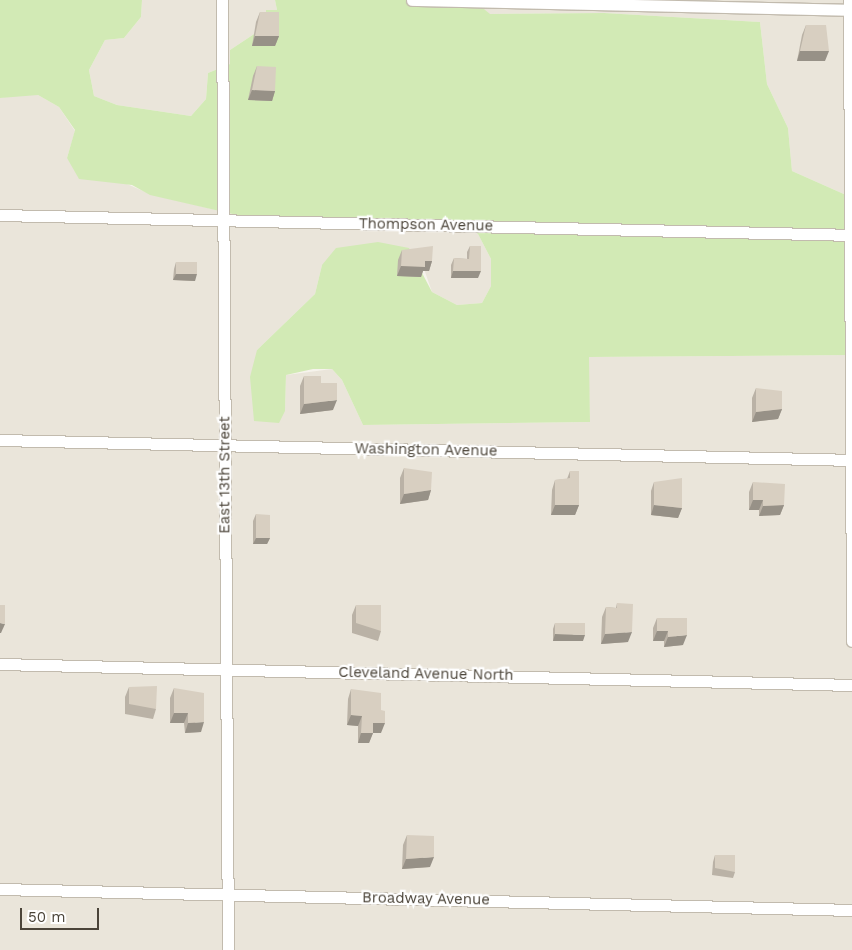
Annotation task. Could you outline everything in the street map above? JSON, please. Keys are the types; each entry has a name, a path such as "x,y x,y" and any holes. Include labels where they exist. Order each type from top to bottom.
{"street":[{"name":"East 13th Street","path":"222,0 228,950"},
{"path":"412,0 850,7 852,641"},
{"name":"Thompson Avenue","path":"0,215 851,235"},
{"name":"Washington Avenue","path":"0,440 851,460"},
{"name":"Cleveland Avenue North","path":"0,664 852,685"},
{"name":"Broadway Avenue","path":"0,889 852,910"}],"shaded area":[{"path":"142,0 275,0 277,10 266,26 230,50 230,64 208,73 206,99 191,116 117,105 94,96 89,70 105,40 124,38 141,17"},
{"path":"473,0 852,0 846,195 792,171 788,128 767,84 760,22 604,13 489,14"},
{"path":"13,95 38,95 59,107 75,131 67,158 150,194 237,215 380,215 461,222 478,234 491,259 491,286 482,303 457,305 432,292 424,269 322,265 315,294 257,350 285,411 286,375 332,369 342,380 363,425 590,422 588,357 852,355 852,950 0,950 0,98"}],"green space":[{"path":"0,0 142,0 141,17 124,38 105,40 89,70 94,96 117,105 191,116 206,99 208,73 230,64 230,50 266,26 266,10 277,10 275,0 473,0 490,14 604,13 760,22 767,84 788,128 792,171 846,195 852,355 589,357 590,422 363,425 342,380 332,369 313,369 286,375 285,411 279,423 254,421 250,377 257,350 315,294 322,265 336,248 378,242 409,248 432,292 457,305 482,303 491,286 491,259 478,234 461,222 447,220 237,215 150,195 132,185 79,179 67,158 75,130 59,107 38,95 0,98"}],"building":[{"path":"260,12 279,12 279,36 255,36"},
{"path":"806,25 826,25 829,51 800,51"},
{"path":"257,66 276,67 275,91 252,90"},
{"path":"433,246 432,261 425,261 425,267 401,266 402,250"},
{"path":"470,246 481,246 481,271 453,271 454,258 469,259"},
{"path":"176,262 197,262 197,274 176,274"},
{"path":"304,376 321,376 321,383 337,383 337,400 304,404"},
{"path":"756,388 782,391 782,409 756,412"},
{"path":"404,468 432,472 431,490 404,494"},
{"path":"570,471 579,471 579,505 555,505 555,480 570,478"},
{"path":"682,478 682,508 654,505 654,482"},
{"path":"753,482 785,484 784,505 763,506 763,500 753,500"},
{"path":"256,514 270,515 270,538 256,538"},
{"path":"617,603 633,604 632,632 605,634 606,607 617,608"},
{"path":"0,605 5,605 5,624 0,623"},
{"path":"356,605 381,605 381,631 356,623"},
{"path":"657,618 687,618 687,635 668,637 668,631 657,631"},
{"path":"555,623 585,623 585,635 555,634"},
{"path":"157,686 156,709 129,704 129,687"},
{"path":"174,688 204,693 204,722 188,723 188,713 174,713"},
{"path":"351,689 381,693 381,710 385,711 385,723 373,723 373,733 361,733 362,716 351,715"},
{"path":"407,835 434,836 434,857 406,859"},
{"path":"715,855 735,855 735,872 715,868"}]}
